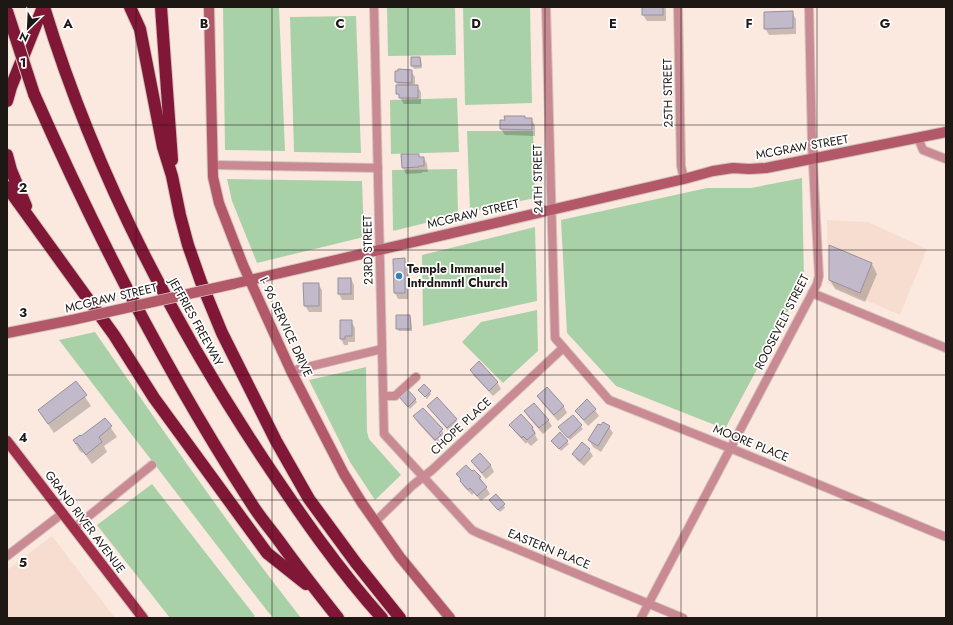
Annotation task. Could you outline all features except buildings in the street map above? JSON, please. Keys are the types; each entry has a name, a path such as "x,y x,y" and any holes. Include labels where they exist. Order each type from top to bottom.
{"highway":[{"name":"JEFFRIES FREEWAY","path":"43,7 52,36 75,97 105,170 155,276 190,343 230,409 278,482 319,539 382,618"},
{"path":"7,101 11,87 43,7"},
{"path":"130,7 140,29 163,147 172,176 188,245 198,275 222,333 276,441 309,499 356,563 400,618"},
{"path":"161,7 172,146 172,176"},
{"path":"7,11 34,94 67,168 153,339 189,404 254,507 338,618"},
{"path":"7,155 11,170 35,227"},
{"path":"7,187 114,335 154,398 267,553 320,596"}],"main road":[{"name":"GRAND RIVER AVENUE","path":"7,441 143,618"}],"street":[{"name":"I- 96 SERVICE DRIVE","path":"209,7 213,177 219,203 250,280 291,371 344,474 400,557 450,618"},
{"name":"23RD STREET","path":"374,7 384,434 423,477"},
{"name":"24TH STREET","path":"546,7 555,338 563,348"},
{"name":"25TH STREET","path":"678,7 681,166 684,179"},
{"name":"ROOSEVELT STREET","path":"641,618 817,284 819,276 813,158 809,7"},
{"name":"MCGRAW STREET","path":"7,333 233,284 684,179 713,170 733,168 766,168 946,132"},
{"path":"918,138 923,150 946,159"},
{"path":"213,165 378,168"},
{"path":"812,293 946,348"},
{"name":"MOORE PLACE","path":"563,348 609,400 946,537"},
{"name":"CHOPE PLACE","path":"375,522 563,348"},
{"path":"291,371 382,349"},
{"path":"384,396 395,396 416,377"},
{"path":"74,528 152,465"},
{"name":"EASTERN PLACE","path":"423,477 472,530 683,618"},
{"path":"7,556 63,513"}],"shaded area":[{"path":"827,220 868,222 927,249 900,315 828,284"},
{"path":"52,536 115,618 7,618 7,570"}],"green space":[{"path":"223,7 279,7 285,151 225,150"},
{"path":"387,7 455,7 456,55 388,56"},
{"path":"463,7 530,7 532,103 465,105"},
{"path":"356,16 361,153 294,152 290,17"},
{"path":"457,98 459,152 391,154 390,100"},
{"path":"467,131 533,131 535,198 470,212"},
{"path":"457,169 458,215 393,231 392,170"},
{"path":"802,178 804,281 725,429 616,386 567,333 561,220 707,188 751,188"},
{"path":"227,179 362,181 364,237 257,263 232,201"},
{"path":"535,227 537,301 423,326 422,255"},
{"path":"537,310 538,351 503,383 462,342 481,322"},
{"path":"95,332 221,512 301,618 274,618 268,612 59,340"},
{"path":"366,367 367,432 369,439 401,475 375,500 350,462 309,380"},
{"path":"152,484 255,616 253,618 170,618 97,525"}],"place":[{"name":"Temple Immanuel Intrdnmntl Church","path":"399,276"}]}
